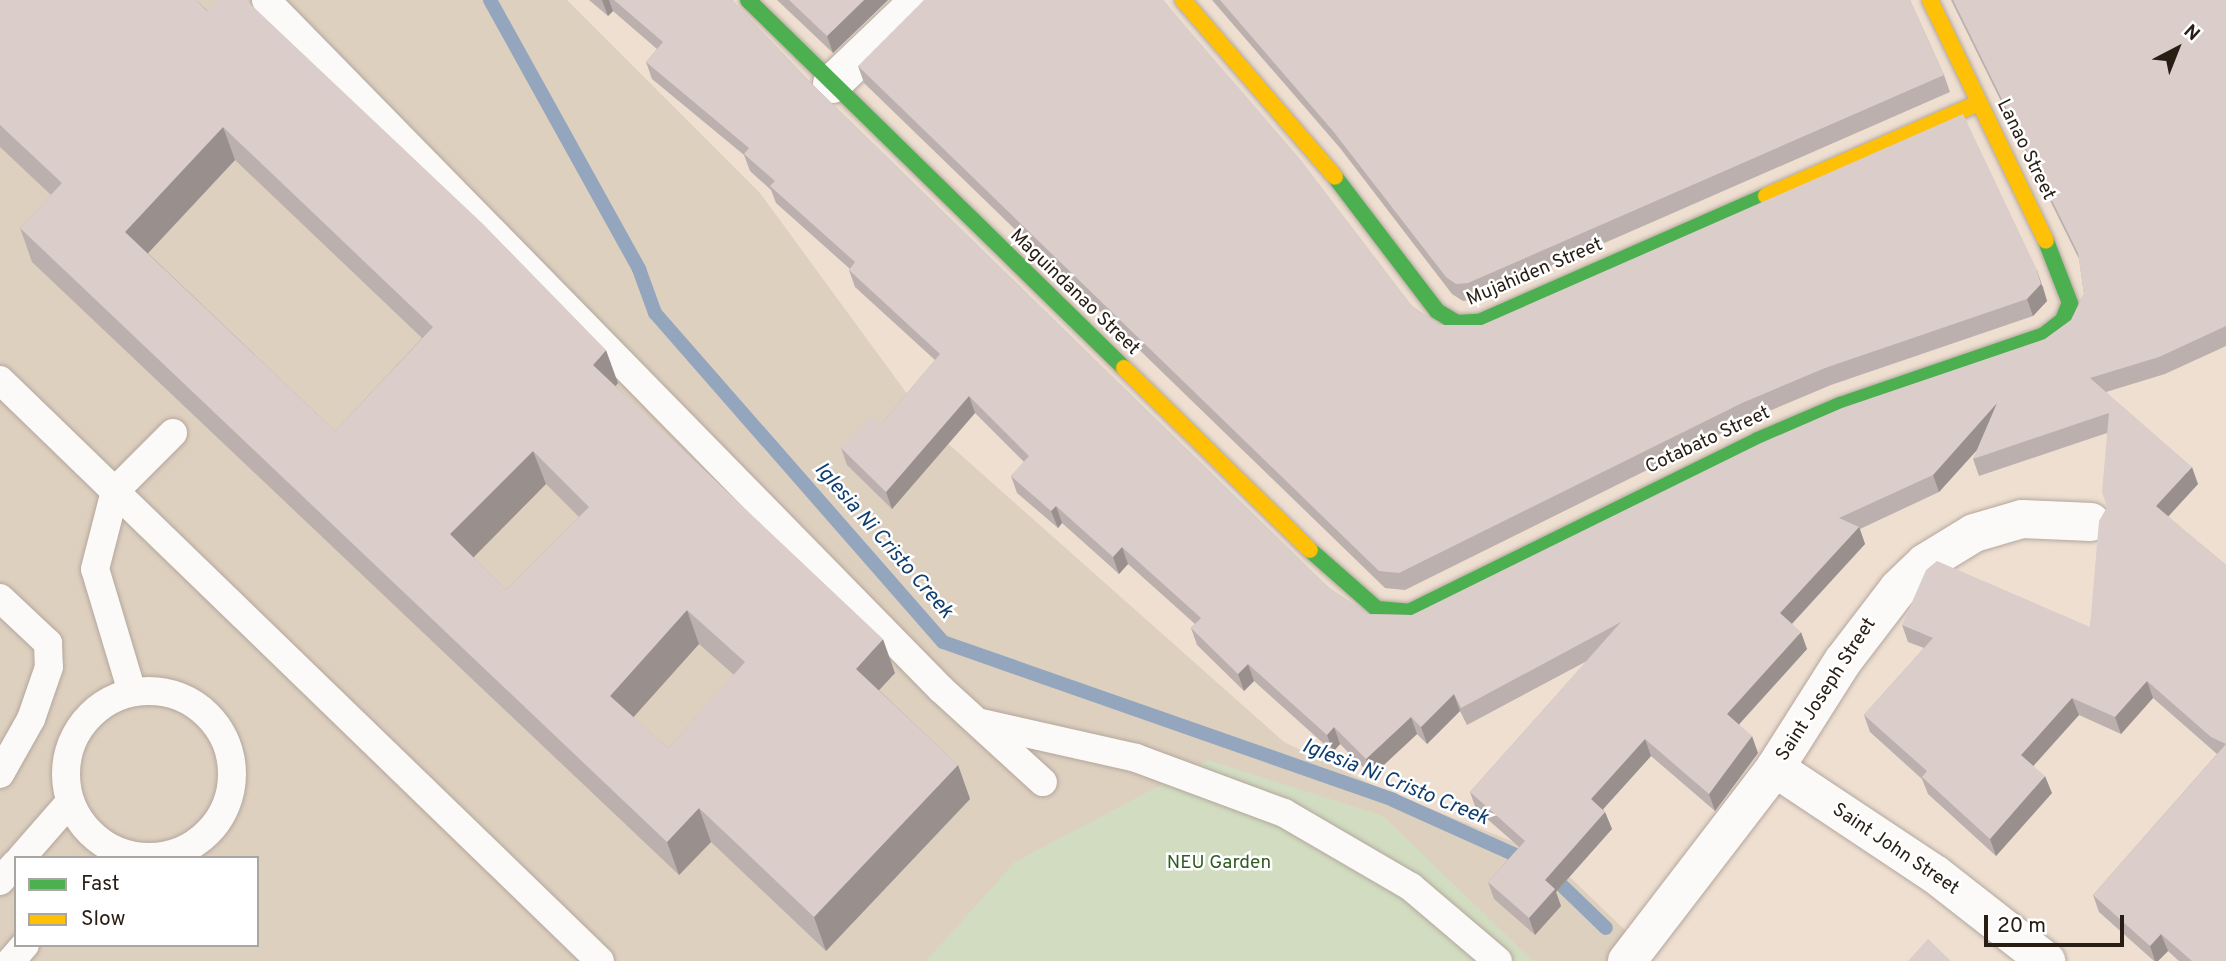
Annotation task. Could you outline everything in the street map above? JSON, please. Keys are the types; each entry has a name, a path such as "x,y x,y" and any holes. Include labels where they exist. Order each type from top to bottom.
{"street":[{"name":"Maguindanao Street","path":"748,0 1350,589 1377,609"},
{"path":"832,84 920,0"},
{"name":"Mujahiden Street","path":"1183,0 1323,162 1437,311 1457,323 1479,321 1979,103"},
{"name":"Lanao Street","path":"1930,0 2064,279 2070,303 2063,320"},
{"name":"Cotabato Street","path":"1377,609 1409,612 1758,440 1840,405 2044,335 2063,320"},
{"name":"Saint Joseph Street","path":"1627,961 1775,768 1877,614 1925,563 1974,533 2022,519 2091,522"},
{"name":"Saint John Street","path":"1775,768 1936,875 2046,961"}],"lane":[{"path":"266,0 978,722 1043,782"},
{"path":"0,380 600,961"},
{"path":"132,692 95,569 115,491 173,433"},
{"path":"0,598 48,643 48,655 31,719 2,765"},
{"path":"134,856 108,853 81,823 70,802 67,755 75,733 90,713 132,692 179,695 217,724 233,769 231,792 208,833 189,848 166,856"},
{"path":"978,722 1136,758 1284,813 1411,887 1498,961"},
{"path":"22,856 70,802"},
{"path":"0,881 14,865"},
{"path":"11,961 23,947"}],"shaded area":[{"path":"0,0 567,0 760,193 935,432 1284,742 1375,786 1548,856 1629,934 1606,961 0,961"}],"green space":[{"name":"NEU Garden","path":"1208,760 1383,816 1533,961 926,961 1015,862"}],"building":[{"path":"0,0 196,0 207,11 218,0 246,0 484,225 606,350 593,365 883,639 856,669 958,765 814,917 699,808 667,842 20,228 62,183 0,125","holes":["223,127 433,327 335,431 125,232","533,451 589,507 506,590 450,534","687,610 745,662 668,748 610,696"]},
{"path":"614,0 732,0 811,83 1329,588 1368,614 1412,615 1761,443 1842,408 2045,339 2071,320 2084,294 2078,253 1953,0 2226,0 2226,326 2159,357 2090,378 2192,467 2156,506 2226,565 2226,744 2211,737 2147,681 2115,717 2072,698 2021,755 2045,776 1990,839 1922,777 1927,771 1864,715 1933,638 1902,625 1926,570 1937,561 2090,627 2099,521 2107,507 2102,492 2109,413 1973,459 1997,403 1933,475 1839,518 1859,527 1780,613 1801,632 1727,714 1752,736 1709,794 1645,739 1591,799 1605,812 1545,880 1555,889 1529,918 1488,882 1525,841 1470,792 1621,622 1461,708 1454,694 1421,727 1411,717 1366,759 1334,727 1327,735 1248,664 1238,674 1191,628 1201,618 1122,547 1113,557 1056,506 1051,511 1011,476 1029,456 969,396 886,492 841,448 872,417 880,425 940,354 849,270 855,262 770,186 775,181 744,154 749,148 646,62 663,42"},
{"path":"789,0 864,0 827,36"},
{"path":"924,0 1163,0 1300,159 1413,307 1440,325 1482,325 1963,114 2037,270 2041,284 2027,299 1825,368 1742,403 1399,573 1379,571 858,66"},
{"path":"1220,0 1910,0 1944,75 1468,283 1456,284 1446,277 1333,131"},
{"path":"2226,744 2226,961 2192,961 2161,934 2150,946 2093,895"},
{"path":"1928,939 1951,961 1908,961"}],"waterway":[{"name":"Iglesia Ni Cristo Creek","path":"490,0 639,269 655,313 943,642 1393,800 1529,861"},
{"name":"Iglesia Ni Cristo Creek","path":"1549,873 1606,928"}],"traffic: fast":[{"path":"748,0 1124,368"},
{"path":"1335,177 1437,311 1457,323 1479,322 1766,196"},
{"path":"1310,550 1377,609 1409,612 1758,440 1840,405 2044,335 2063,320 2070,303 2046,241"}],"traffic: slow":[{"path":"1183,0 1335,177"},
{"path":"1930,0 2046,241"},
{"path":"1766,196 1979,103"},
{"path":"1124,368 1310,550"}]}
